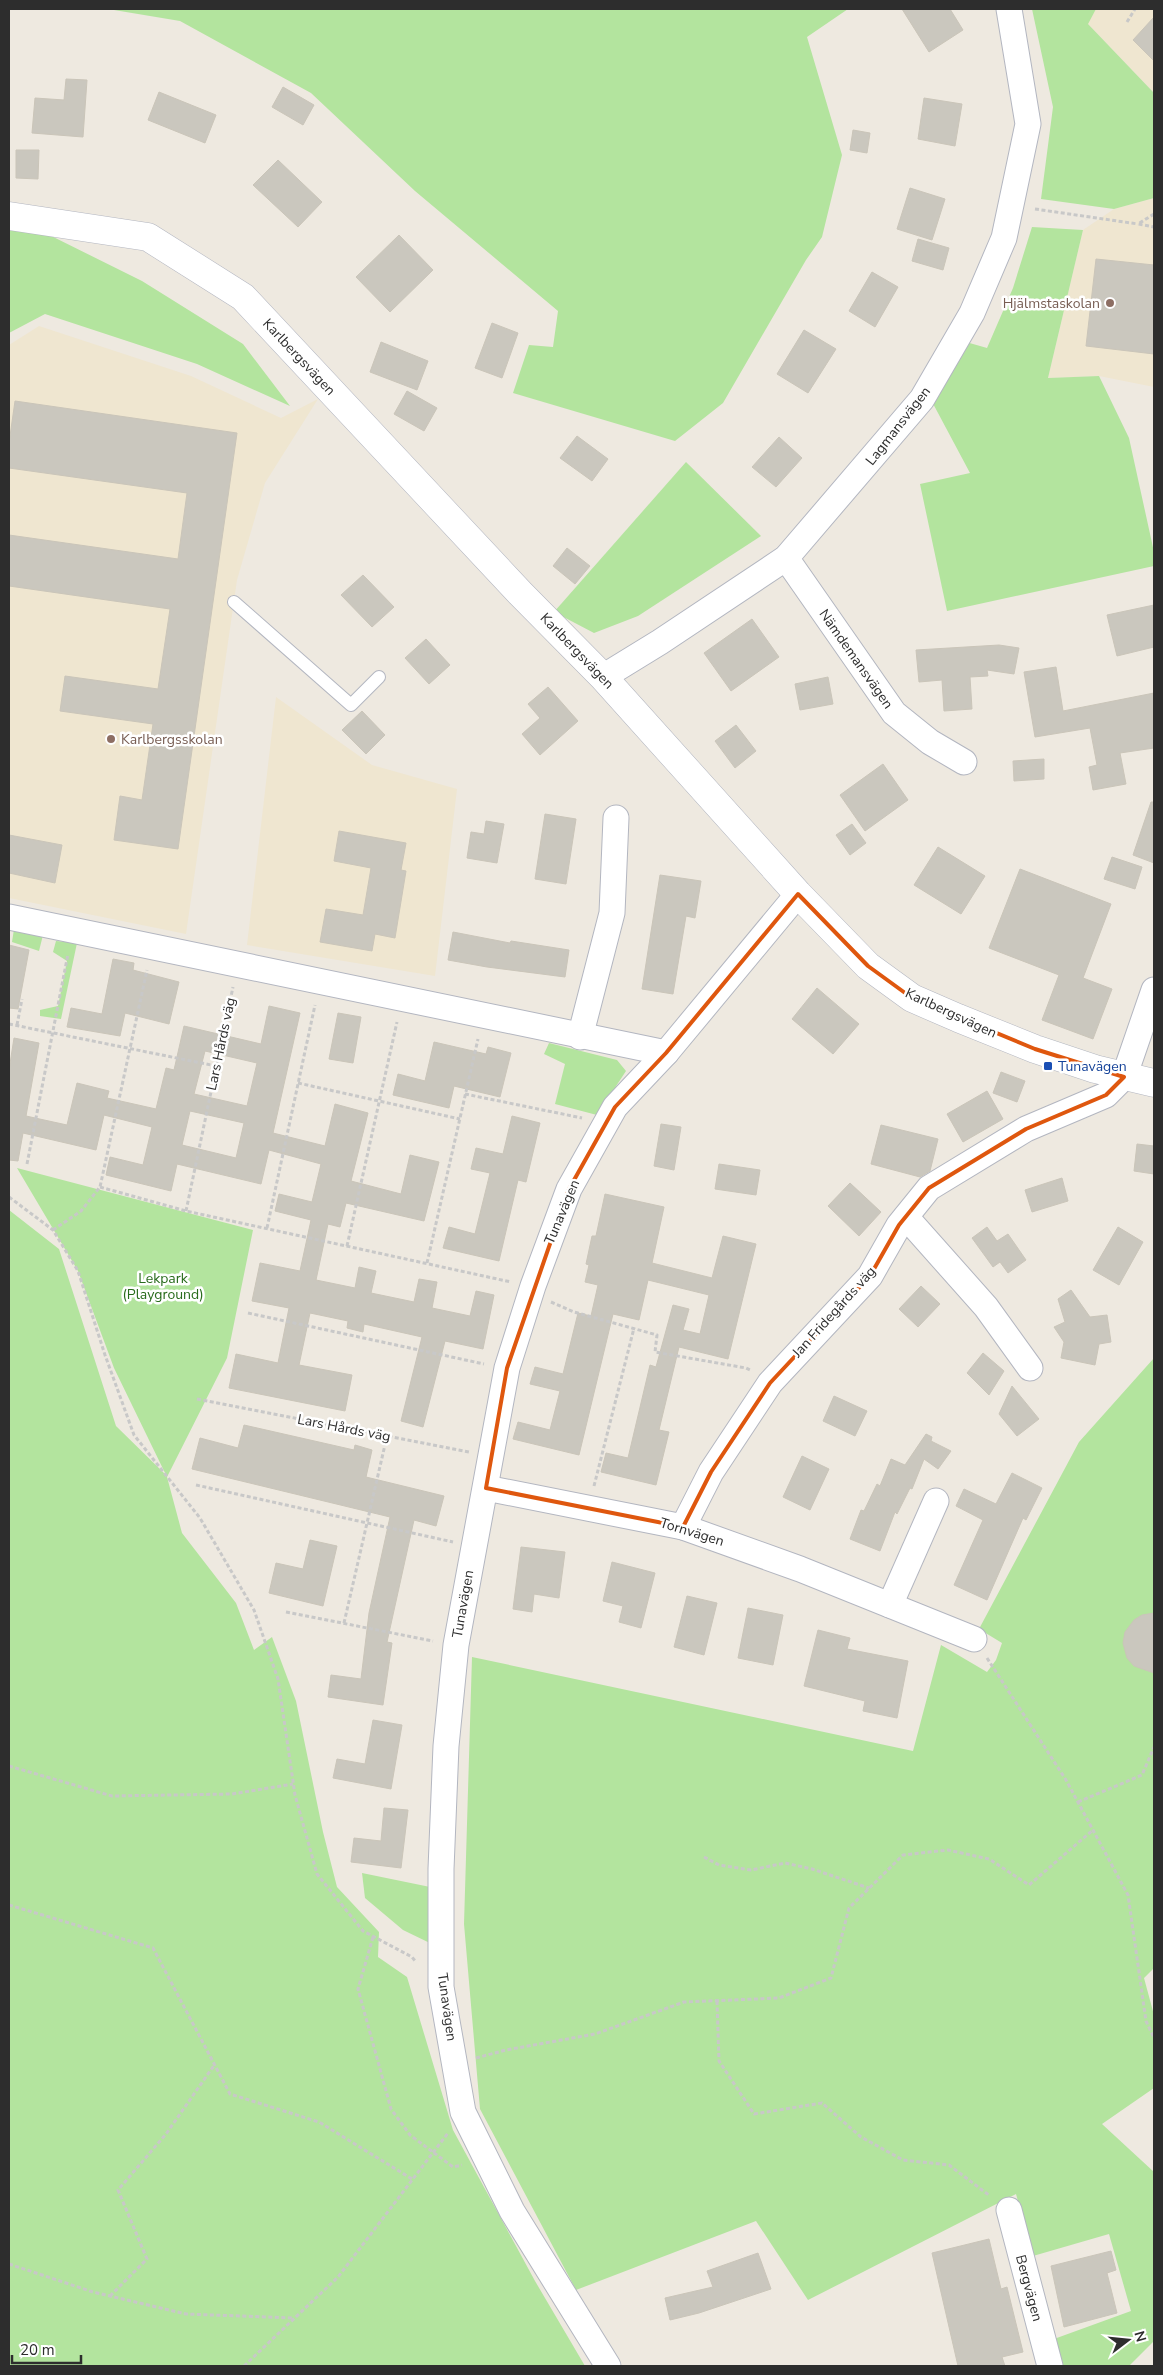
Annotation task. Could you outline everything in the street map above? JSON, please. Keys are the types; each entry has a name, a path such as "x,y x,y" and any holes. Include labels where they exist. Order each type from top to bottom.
{"street":[{"name":"Lagmansvägen","path":"603,677 660,642 786,558 922,399 972,313 1004,238 1028,124 1009,9"},
{"name":"Karlbergsvägen","path":"9,216 148,237 243,297 520,592 603,677 798,894 868,966 912,998 1035,1050 1124,1077 1154,1083"},
{"name":"Nämdemansvägen","path":"786,558 894,713 930,742 964,762"},
{"path":"580,1037 612,912 616,818"},
{"name":"Tunavägen","path":"608,2366 512,2211 463,2112 442,1988 441,1860 446,1746 456,1645 473,1547 492,1456 506,1368 532,1286 569,1189 615,1107 666,1053 798,894"},
{"path":"9,917 580,1037 666,1053"},
{"path":"1124,1077 1154,990"},
{"name":"Jan Fridegårds väg","path":"683,1527 711,1472 770,1383 870,1276 906,1217 930,1188 1026,1129 1106,1095 1124,1077"},
{"path":"906,1217 986,1307 1030,1368"},
{"name":"Tornvägen","path":"486,1488 683,1527 800,1569 974,1638"},
{"path":"890,1605 936,1501"},
{"name":"Bergvägen","path":"1009,2210 1050,2366"}],"lane":[{"path":"234,602 352,704 379,677"}],"path":[{"path":"1127,22 1135,9"},
{"path":"1011,204 1036,210 1154,226"},
{"path":"1138,224 1154,214"},
{"path":"27,1164 73,930"},
{"path":"53,1230 81,1211 100,1187 152,947"},
{"name":"Lars Hårds väg","path":"186,1211 238,965"},
{"path":"267,1228 320,982"},
{"path":"17,1025 22,999"},
{"path":"347,1246 402,1000"},
{"path":"427,1263 483,1016"},
{"path":"9,1024 216,1066"},
{"path":"298,1083 460,1119"},
{"path":"465,1094 607,1123"},
{"path":"100,1187 186,1211 532,1286 553,1303 574,1312 657,1335 655,1352 746,1368 770,1383"},
{"path":"9,1197 53,1230 78,1271 105,1356 134,1435 200,1518 254,1610 278,1679 293,1784 317,1874 363,1931 412,1957 442,1988"},
{"path":"248,1314 506,1368"},
{"path":"589,1508 634,1328"},
{"name":"Lars Hårds väg","path":"197,1399 492,1456"},
{"path":"344,1623 387,1436"},
{"path":"196,1485 473,1547"},
{"path":"286,1612 456,1645"},
{"path":"974,1638 1024,1712 1078,1802 1128,1895 1146,2021 1154,2038"},
{"path":"1078,1802 1142,1775 1154,1747"},
{"path":"9,1766 112,1796 232,1794 293,1784"},
{"path":"455,2064 506,2050 595,2034 684,2002 779,1998 830,1978 850,1908 903,1854 948,1850 989,1859 1029,1885 1093,1830"},
{"path":"704,1857 719,1865 751,1870 785,1863 812,1869 869,1888"},
{"path":"9,1905 153,1948 230,2094 319,2122 412,2179"},
{"path":"373,1937 358,1989 391,2109 410,2135 433,2153"},
{"path":"716,2001 719,2061 754,2114 822,2103 861,2137 903,2160 949,2165 1009,2210"},
{"path":"110,2296 147,2259 118,2190 166,2134 215,2064"},
{"path":"244,2366 338,2276 463,2112"},
{"path":"9,2264 110,2296 186,2314 294,2318"}],"highlighted area":[{"path":"798,894 868,966 912,998 1035,1049 1124,1077 1106,1095 1026,1129 929,1188 899,1225 870,1276 770,1383 711,1472 683,1527 486,1488 507,1368 569,1189 615,1107 666,1053"}],"shaded area":[{"path":"1096,9 1154,9 1154,93 1087,23"},
{"name":"Hjälmstaskolan","path":"1154,198 1154,387 1099,376 1048,378 1083,230 1114,209"},
{"name":"Karlbergsskolan","path":"39,326 191,376 281,418 318,399 265,483 237,580 186,934 9,898 9,345"},
{"path":"276,697 372,765 457,789 435,976 247,945"}],"green space":[{"path":"108,9 848,9 807,37 842,155 822,237 806,260 723,403 675,441 513,393 529,345 553,347 558,311 415,191 311,93 180,21"},
{"path":"1032,9 1096,9 1088,24 1154,93 1154,198 1114,209 1041,199 1053,107"},
{"path":"9,215 142,281 243,344 290,406 197,364 45,314 9,333"},
{"path":"1032,227 1083,230 1048,378 1099,376 1129,438 1154,552 1154,566 947,611 920,484 970,473 930,398 966,342 987,348 1013,288"},
{"path":"686,462 761,536 638,616 594,633 554,612"},
{"path":"14,929 43,935 39,951 12,942"},
{"path":"56,941 77,943 61,1019 40,1016 40,1010 58,1006 67,961 53,952"},
{"path":"549,1043 617,1060 626,1071 597,1115 555,1104 565,1064 544,1054"},
{"name":"Lekpark (Playground)","path":"17,1168 253,1230 227,1358 167,1477 182,1533 236,1603 254,1650 272,1637 296,1701 323,1832 337,1887 379,1932 378,1957 407,1977 453,2130 535,2281 585,2366 9,2366 9,1210 59,1249 116,1426 166,1475 114,1368 78,1271"},
{"path":"1154,1358 1154,1968 1144,1978 1154,2015 1154,2088 1102,2124 1154,2172 1154,2341 1129,2366 1061,2366 1054,2339 1131,2311 1109,2234 1033,2256 1016,2194 808,2300 756,2221 576,2290 480,2109 464,1924 472,1657 913,1751 941,1645 987,1672 996,1660 1002,1643 979,1629 1079,1442"},
{"path":"362,1873 435,1888 436,1946 403,1930 365,1898"}],"building":[{"path":"902,9 950,9 963,30 929,52"},
{"path":"1154,17 1154,61 1133,40"},
{"path":"66,79 87,80 83,137 32,133 35,98 64,100"},
{"path":"283,87 314,105 303,125 272,107"},
{"path":"159,92 216,115 205,143 148,120"},
{"path":"924,98 962,104 955,146 918,139"},
{"path":"853,130 870,133 867,153 850,150"},
{"path":"16,150 39,150 38,179 16,178"},
{"path":"278,160 322,202 298,227 253,185"},
{"path":"910,188 945,199 932,240 897,229"},
{"path":"399,235 433,270 390,312 356,277"},
{"path":"918,239 949,248 943,270 912,261"},
{"name":"Hjälmstaskolan","path":"1096,259 1154,265 1154,354 1086,346"},
{"path":"872,272 898,287 875,327 849,311"},
{"path":"492,323 518,333 502,378 475,368"},
{"path":"804,330 836,349 808,393 777,374"},
{"path":"381,342 428,361 417,390 370,372"},
{"path":"407,391 437,408 424,431 394,414"},
{"path":"15,401 237,433 178,849 114,840 120,796 142,800 153,724 60,711 65,676 158,689 170,609 9,586 9,535 178,559 187,493 9,468 9,443"},
{"path":"577,436 608,459 592,481 560,458"},
{"path":"779,437 802,458 776,487 752,467"},
{"path":"567,548 590,566 575,584 553,566"},
{"path":"363,575 394,607 372,627 341,595"},
{"path":"1154,605 1154,647 1117,656 1107,615"},
{"path":"752,619 779,657 731,691 704,653"},
{"path":"426,639 450,665 429,684 405,658"},
{"path":"999,645 1019,648 1014,674 987,670 988,676 970,677 972,709 944,711 942,680 919,682 916,650"},
{"path":"1056,667 1063,711 1154,693 1154,748 1120,753 1126,784 1093,790 1089,767 1097,765 1090,728 1035,737 1024,672"},
{"path":"828,677 833,704 800,710 795,684"},
{"path":"548,687 578,721 540,755 522,734 540,718 528,704"},
{"path":"362,711 385,735 366,754 342,730"},
{"path":"736,725 756,751 735,768 715,741"},
{"path":"1044,759 1044,779 1014,781 1013,761"},
{"path":"883,764 908,800 865,831 840,795"},
{"path":"1151,802 1154,802 1154,863 1133,855"},
{"path":"545,814 576,819 566,884 535,879"},
{"path":"486,821 504,824 497,863 467,858 471,832 484,834"},
{"path":"852,824 866,843 850,855 836,835"},
{"path":"339,831 406,843 401,870 406,871 395,938 375,934 372,951 320,942 326,909 363,915 371,868 334,861"},
{"path":"9,835 62,845 55,883 9,873"},
{"path":"938,847 985,876 961,914 914,885"},
{"path":"1112,857 1142,867 1135,889 1104,879"},
{"path":"1020,869 1111,904 1083,978 1112,989 1093,1039 1042,1020 1059,975 989,948"},
{"path":"660,875 701,881 695,918 686,916 673,994 642,989"},
{"path":"453,932 510,943 511,941 569,950 565,977 448,960"},
{"path":"9,945 29,950 18,1009 9,1008"},
{"path":"113,959 134,963 133,970 179,982 169,1024 125,1013 120,1036 67,1027 71,1008 102,1014"},
{"path":"817,988 859,1024 833,1054 792,1019"},
{"path":"269,1006 300,1013 273,1133 325,1146 335,1104 368,1113 351,1181 401,1194 410,1155 439,1162 424,1221 346,1203 340,1227 328,1224 316,1280 355,1288 359,1267 376,1271 371,1293 414,1302 419,1279 437,1282 432,1308 470,1316 476,1291 494,1295 483,1349 445,1341 423,1427 401,1421 422,1337 364,1324 363,1332 347,1328 348,1321 310,1313 299,1365 352,1375 345,1411 229,1388 236,1354 278,1363 289,1308 252,1301 260,1263 300,1271 311,1220 275,1211 279,1194 312,1202 321,1164 269,1150 261,1184 177,1164 171,1191 106,1175 110,1157 143,1165 152,1127 104,1115 96,1150 23,1133 18,1161 9,1160 9,1070 14,1038 39,1043 26,1116 67,1125 77,1083 109,1091 107,1098 156,1109 166,1068 174,1070 184,1026 261,1044","holes":["205,1051 257,1063 247,1106 194,1094","190,1111 244,1123 236,1158 182,1145"]},
{"path":"338,1013 361,1017 353,1063 329,1059"},
{"path":"434,1042 486,1054 488,1047 511,1053 500,1097 454,1086 449,1108 393,1095 398,1074 425,1081"},
{"path":"1001,1072 1025,1081 1017,1102 993,1093"},
{"path":"987,1091 1003,1119 963,1142 947,1114"},
{"path":"512,1116 540,1123 526,1182 518,1180 499,1261 443,1248 449,1227 475,1234 490,1173 471,1169 476,1148 503,1154"},
{"path":"661,1124 681,1127 674,1170 654,1166"},
{"path":"881,1125 938,1139 930,1171 920,1177 871,1164"},
{"path":"1137,1144 1154,1146 1154,1174 1134,1171"},
{"path":"719,1164 760,1170 756,1195 715,1189"},
{"path":"1062,1178 1068,1201 1032,1212 1025,1190"},
{"path":"850,1183 881,1212 859,1236 828,1206"},
{"path":"605,1194 664,1207 652,1263 712,1278 723,1236 756,1244 728,1359 679,1347 659,1430 669,1432 656,1485 601,1472 606,1453 628,1458 650,1365 656,1367 673,1305 689,1309 683,1330 700,1334 709,1295 648,1280 639,1320 613,1314 579,1455 513,1439 518,1422 550,1430 560,1391 530,1384 535,1367 563,1374 578,1313 591,1316 598,1285 585,1282 589,1265 586,1264 592,1236 596,1236"},
{"path":"987,1227 997,1241 1008,1234 1026,1260 1008,1273 1000,1262 993,1267 972,1238"},
{"path":"1118,1227 1143,1242 1119,1285 1093,1270"},
{"path":"921,1286 940,1304 918,1327 899,1309"},
{"path":"1071,1290 1090,1317 1107,1315 1111,1342 1099,1344 1095,1365 1061,1358 1064,1342 1054,1327 1065,1322 1058,1299"},
{"path":"983,1353 1004,1371 989,1395 967,1373"},
{"path":"1012,1386 1039,1419 1017,1436 999,1414"},
{"path":"834,1396 867,1411 855,1436 823,1421"},
{"path":"244,1425 354,1450 355,1445 372,1450 366,1477 444,1496 436,1526 414,1520 387,1642 392,1643 383,1705 328,1697 331,1675 361,1679 369,1613 390,1517 192,1469 200,1438 238,1448"},
{"path":"926,1434 932,1437 931,1441 951,1451 938,1469 924,1459 912,1489 910,1488 897,1514 895,1512 880,1551 850,1539 861,1510 864,1511 877,1484 880,1486 891,1459 905,1465"},
{"path":"802,1456 829,1469 810,1510 783,1497"},
{"path":"1012,1473 1042,1488 1026,1520 1023,1518 987,1600 954,1585 983,1520 956,1506 964,1489 996,1504"},
{"path":"310,1540 337,1546 323,1606 269,1593 276,1563 303,1569"},
{"path":"521,1547 565,1552 559,1598 534,1594 532,1612 513,1609"},
{"path":"612,1562 655,1573 641,1628 619,1622 623,1606 603,1601"},
{"path":"687,1596 717,1603 704,1655 674,1647"},
{"path":"748,1608 783,1615 773,1665 738,1658"},
{"path":"1154,1613 1154,1673 1134,1666 1127,1658 1123,1643 1125,1632 1134,1620 1142,1615"},
{"path":"818,1630 850,1638 847,1649 908,1661 897,1718 863,1711 865,1701 804,1686"},
{"path":"373,1720 402,1725 391,1789 333,1778 337,1759 365,1764"},
{"path":"384,1808 408,1810 401,1868 351,1862 354,1838 381,1841"},
{"path":"989,2239 1001,2289 1007,2287 1023,2352 1002,2357 1005,2366 958,2366 932,2253"},
{"path":"1111,2251 1116,2270 1107,2273 1117,2313 1064,2327 1051,2266"},
{"path":"758,2253 771,2289 699,2313 670,2320 665,2298 713,2287 707,2271"}],"place":[{"name":"Hjälmstaskolan","path":"1110,303"},
{"name":"Karlbergsskolan","path":"111,739"},
{"name":"Tunavägen","path":"1048,1066"}]}
